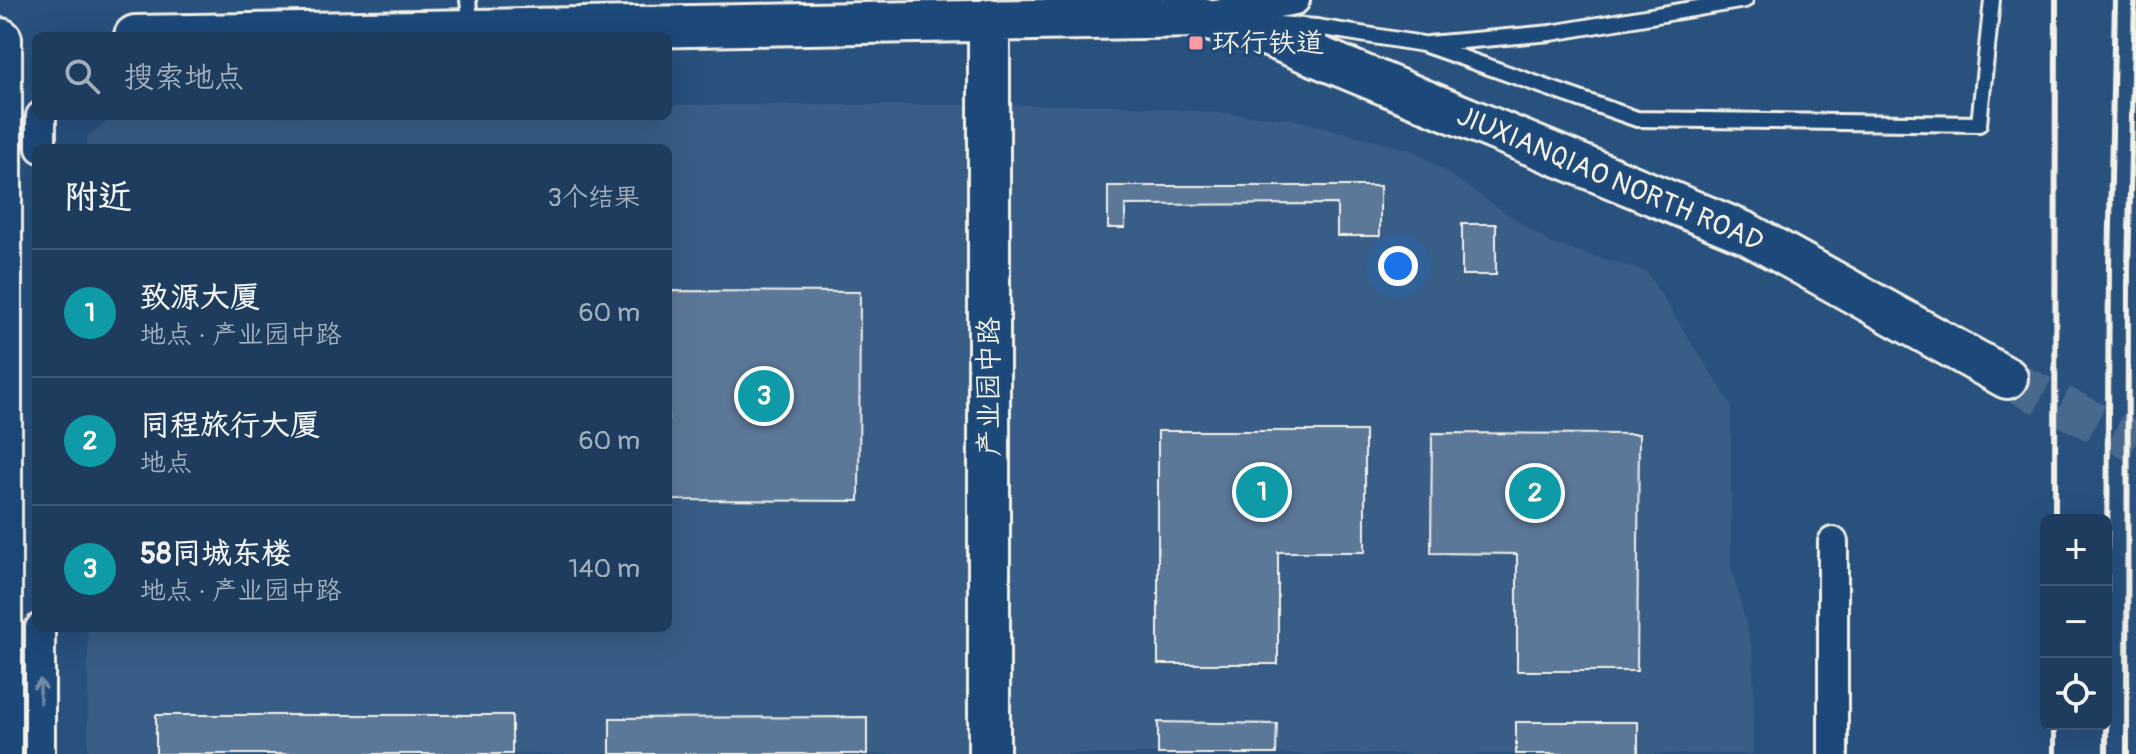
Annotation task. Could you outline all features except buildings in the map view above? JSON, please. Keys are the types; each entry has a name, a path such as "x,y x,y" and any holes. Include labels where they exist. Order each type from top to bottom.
{"street":[{"name":"JIUXIANQIAO NORTH ROAD","path":"199,32 470,15 989,19 1197,17 1295,0"},
{"name":"JIUXIANQIAO NORTH ROAD","path":"1197,17 1268,36 1746,233 2007,378"},
{"name":"产业园中路","path":"989,19 989,754"},
{"path":"1,754 12,39"},
{"path":"41,120 41,144"},
{"path":"1833,542 1833,754"},
{"path":"40,632 40,754"}],"lane":[{"path":"1423,44 1551,33 1745,0"},
{"path":"1197,17 1317,27 1423,44 1637,119 1979,124 1992,0"}],"shaded area":[{"path":"672,105 1121,105 1292,119 1415,151 1552,244 1646,271 1731,404 1731,566 1754,655 1753,754 88,754 88,632 672,632 672,144 87,144 87,136 109,120 672,120"}],"tunnel":[{"path":"2007,378 2136,443"}],"railway":[{"path":"2055,514 2056,0"},
{"path":"2106,658 2109,268 2115,0"},
{"path":"2127,754 2128,269 2135,0"},
{"path":"2054,730 2054,754"},
{"path":"2106,730 2106,754"}],"place":[{"name":"环行铁道","path":"1196,43"},
{"name":"58同城东楼","path":"764,396"},
{"name":"致源大厦","path":"1262,492"},
{"name":"同程旅行大厦","path":"1535,493"}]}
